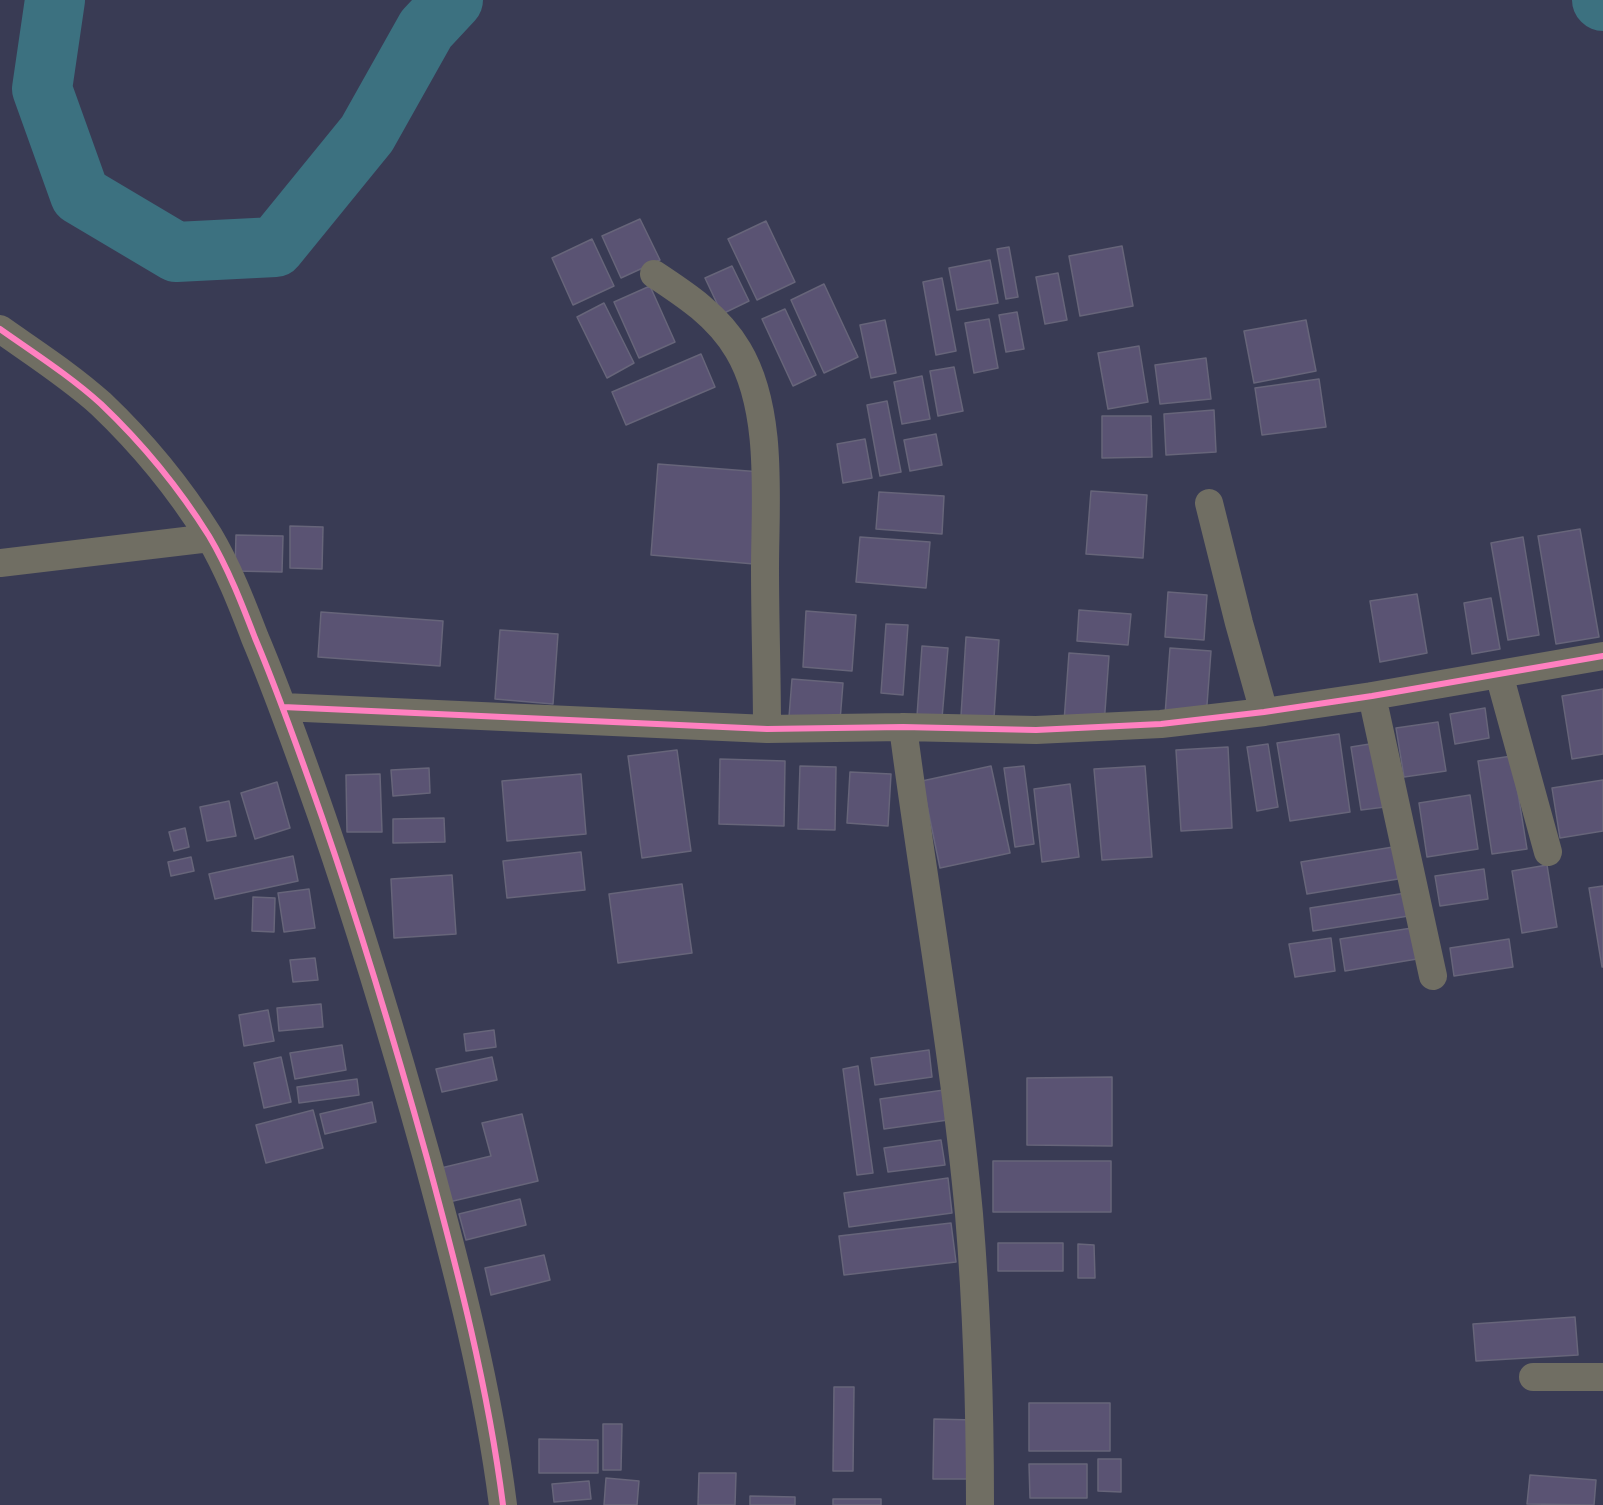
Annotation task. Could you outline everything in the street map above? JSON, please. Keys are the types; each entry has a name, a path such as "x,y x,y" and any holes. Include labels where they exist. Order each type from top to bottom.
{"street":[{"path":"654,274 697,303 715,321 737,348 754,384 762,424 766,494 768,729"},
{"path":"0,329 56,368 99,403 138,443 173,484 210,538 244,609 284,707 388,1020 452,1249 483,1383 503,1505"},
{"path":"1209,503 1264,712"},
{"path":"0,563 210,538"},
{"path":"284,707 768,729 903,727 1036,730 1161,724 1264,712 1372,696 1603,656"},
{"path":"1499,674 1548,852"},
{"path":"1372,696 1433,976"},
{"path":"903,727 952,1072 969,1213 980,1376 980,1505"},
{"path":"1533,1377 1603,1377"}],"building":[{"path":"640,219 660,260 621,278 602,236"},
{"path":"766,221 795,282 757,300 728,239"},
{"path":"592,239 614,286 573,305 552,258"},
{"path":"1122,246 1133,306 1080,316 1069,256"},
{"path":"1009,247 1018,297 1006,299 997,249"},
{"path":"990,260 998,303 957,310 949,268"},
{"path":"732,266 749,301 722,314 705,278"},
{"path":"1058,273 1067,320 1045,324 1036,277"},
{"path":"942,278 956,351 936,355 923,282"},
{"path":"824,284 858,357 824,373 791,300"},
{"path":"650,286 675,342 639,358 614,302"},
{"path":"604,303 634,363 607,378 577,317"},
{"path":"785,309 816,375 793,386 762,319"},
{"path":"1017,312 1024,349 1006,352 999,315"},
{"path":"989,319 998,368 974,373 965,323"},
{"path":"885,320 896,373 871,378 860,325"},
{"path":"1306,320 1316,371 1254,383 1244,331"},
{"path":"1139,346 1148,402 1108,409 1098,353"},
{"path":"701,354 715,387 626,425 612,392"},
{"path":"1206,358 1211,399 1160,404 1155,365"},
{"path":"954,367 963,411 938,416 930,371"},
{"path":"922,376 930,419 902,424 894,382"},
{"path":"1319,379 1326,427 1262,435 1255,388"},
{"path":"887,401 901,472 880,476 867,405"},
{"path":"1214,410 1216,452 1166,455 1164,414"},
{"path":"1102,416 1151,416 1152,457 1102,458"},
{"path":"936,434 942,465 910,471 904,440"},
{"path":"865,439 872,478 843,483 837,444"},
{"path":"658,464 761,472 754,564 651,555"},
{"path":"1091,491 1147,495 1143,558 1086,554"},
{"path":"879,492 944,496 942,534 876,529"},
{"path":"290,526 323,527 322,569 290,568"},
{"path":"1580,529 1599,637 1556,644 1538,536"},
{"path":"236,535 283,536 282,572 235,571"},
{"path":"860,537 930,542 926,588 856,582"},
{"path":"1523,537 1539,635 1508,640 1491,543"},
{"path":"1168,592 1207,595 1204,640 1165,637"},
{"path":"1417,594 1427,653 1380,662 1370,601"},
{"path":"1491,598 1500,649 1472,654 1464,603"},
{"path":"1079,610 1131,614 1128,645 1077,641"},
{"path":"806,611 856,615 852,671 803,667"},
{"path":"321,612 443,621 440,666 318,657"},
{"path":"886,624 908,625 903,695 881,693"},
{"path":"500,630 558,634 553,704 495,699"},
{"path":"966,637 999,640 994,718 961,716"},
{"path":"922,646 948,648 942,718 917,716"},
{"path":"1170,648 1211,651 1206,718 1165,715"},
{"path":"1069,653 1109,656 1104,725 1064,722"},
{"path":"792,679 843,683 840,721 789,717"},
{"path":"1603,689 1603,754 1572,759 1562,696"},
{"path":"1485,708 1489,738 1455,744 1450,714"},
{"path":"1438,722 1446,771 1404,777 1396,728"},
{"path":"1339,734 1350,812 1290,821 1277,743"},
{"path":"1376,743 1385,807 1361,810 1351,747"},
{"path":"1268,744 1278,807 1257,811 1247,747"},
{"path":"1228,747 1232,828 1181,831 1176,750"},
{"path":"677,750 691,851 642,858 628,756"},
{"path":"1512,756 1527,849 1492,854 1478,761"},
{"path":"720,759 785,761 784,826 719,824"},
{"path":"800,766 836,767 835,830 798,829"},
{"path":"991,766 1010,853 940,868 922,781"},
{"path":"1024,766 1034,844 1015,847 1004,768"},
{"path":"1145,766 1152,857 1102,860 1094,769"},
{"path":"429,768 430,793 393,796 391,770"},
{"path":"850,772 891,774 888,826 847,823"},
{"path":"380,774 382,832 347,832 346,775"},
{"path":"581,774 586,834 507,841 502,781"},
{"path":"1603,780 1603,831 1560,838 1552,788"},
{"path":"277,782 290,828 255,839 241,793"},
{"path":"1070,784 1079,857 1042,862 1034,789"},
{"path":"1470,795 1478,849 1427,857 1419,803"},
{"path":"229,801 236,836 207,841 200,807"},
{"path":"444,818 445,842 393,843 393,819"},
{"path":"185,828 189,847 174,851 169,832"},
{"path":"1393,847 1398,879 1307,894 1301,862"},
{"path":"581,852 585,890 507,898 503,861"},
{"path":"293,856 298,881 215,899 209,874"},
{"path":"191,857 194,871 171,876 168,862"},
{"path":"1547,865 1557,927 1522,933 1512,871"},
{"path":"1484,869 1488,899 1440,906 1435,876"},
{"path":"452,875 456,934 394,938 391,879"},
{"path":"682,884 692,953 618,963 609,894"},
{"path":"1603,886 1603,967 1602,967 1589,888"},
{"path":"309,889 315,928 284,932 278,893"},
{"path":"1412,892 1415,915 1313,931 1310,908"},
{"path":"253,897 275,898 274,932 252,931"},
{"path":"1412,928 1417,959 1345,971 1340,939"},
{"path":"1331,938 1335,971 1295,977 1289,944"},
{"path":"1509,939 1513,967 1454,976 1450,948"},
{"path":"315,958 318,980 293,982 290,960"},
{"path":"321,1004 323,1027 279,1031 277,1008"},
{"path":"268,1010 274,1041 244,1046 239,1015"},
{"path":"494,1030 496,1047 466,1051 464,1034"},
{"path":"342,1045 346,1070 295,1079 290,1053"},
{"path":"929,1050 932,1077 875,1085 871,1058"},
{"path":"281,1057 291,1102 264,1108 254,1063"},
{"path":"492,1057 497,1080 442,1092 436,1069"},
{"path":"858,1066 873,1173 857,1175 843,1069"},
{"path":"1112,1077 1112,1146 1027,1145 1027,1078"},
{"path":"357,1079 359,1095 299,1103 297,1087"},
{"path":"944,1090 948,1120 884,1129 880,1099"},
{"path":"372,1102 376,1122 325,1134 320,1114"},
{"path":"313,1110 323,1148 266,1163 256,1125"},
{"path":"522,1114 538,1181 449,1202 441,1168 491,1156 482,1123"},
{"path":"941,1140 945,1165 888,1172 884,1148"},
{"path":"993,1161 1111,1161 1111,1212 993,1212"},
{"path":"948,1178 952,1213 849,1227 844,1193"},
{"path":"520,1199 526,1225 466,1240 459,1214"},
{"path":"951,1223 956,1262 844,1275 839,1236"},
{"path":"998,1243 1063,1243 1063,1271 998,1271"},
{"path":"1078,1244 1094,1245 1095,1278 1078,1278"},
{"path":"544,1255 550,1280 491,1295 485,1268"},
{"path":"1575,1317 1578,1355 1476,1361 1473,1324"},
{"path":"834,1387 854,1387 853,1471 833,1471"},
{"path":"1029,1403 1110,1403 1110,1451 1029,1451"},
{"path":"934,1419 974,1420 973,1479 933,1479"},
{"path":"603,1424 622,1424 621,1470 603,1470"},
{"path":"539,1439 598,1440 598,1473 539,1473"},
{"path":"1098,1459 1121,1459 1121,1492 1098,1491"},
{"path":"1029,1464 1087,1464 1087,1498 1030,1498"},
{"path":"699,1473 736,1473 735,1505 698,1505"},
{"path":"1530,1475 1596,1480 1594,1505 1527,1504"},
{"path":"606,1478 639,1481 637,1505 604,1505"},
{"path":"589,1481 591,1499 554,1502 552,1484"},
{"path":"750,1496 795,1497 795,1505 750,1505"},
{"path":"833,1499 881,1499 881,1505 833,1505"}],"waterway":[{"path":"55,0 42,89 80,195 176,252 275,247 367,134 426,29 453,0"}],"cycle path":[{"path":"0,329 77,384 131,434 172,483 197,518 216,548 234,586 282,705 322,817 403,1072 439,1201 481,1373 503,1505"},
{"path":"283,707 767,729 903,727 1036,730 1161,724 1264,712 1372,696 1603,656"}]}
